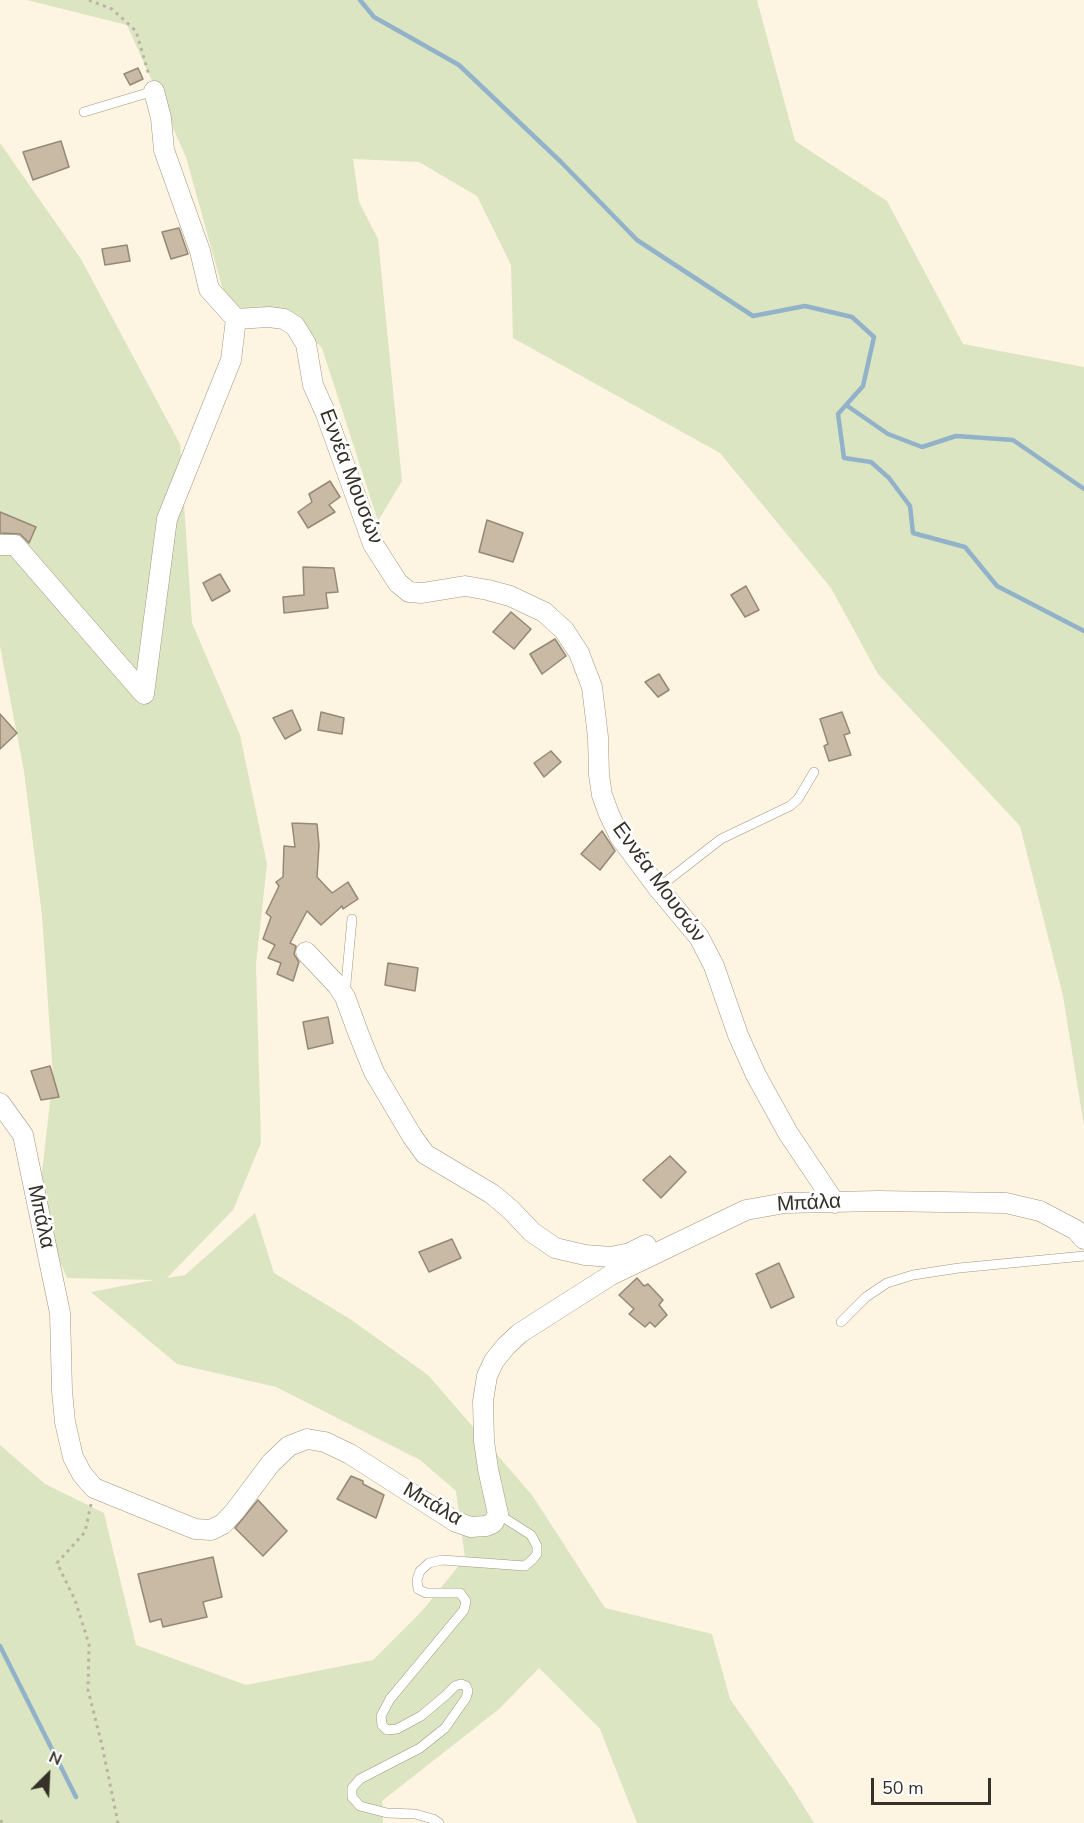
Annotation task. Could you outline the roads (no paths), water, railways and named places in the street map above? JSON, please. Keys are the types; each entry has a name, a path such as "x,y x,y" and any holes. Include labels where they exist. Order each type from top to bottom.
{"street":[{"path":"0,545 15,545 144,694 167,519 231,360 236,320 210,289 200,251 164,150 161,118 154,91"},
{"name":"Εννέα Μουσών","path":"236,320 268,317 284,319 295,326 306,344 313,385 374,544 398,583 409,592 422,593 465,586 510,596 544,612 564,630 579,653 592,687 602,795 609,814 620,837 699,937 714,966 738,1035 756,1075 788,1133 835,1203"},
{"path":"306,952 337,984 345,996 374,1072 425,1154 492,1194 532,1232 555,1248 585,1255 611,1257 630,1253 710,1215 746,1210"},
{"name":"Μπάλα","path":"0,1103 23,1135 60,1313 62,1391 65,1422 73,1456 82,1474 94,1488 195,1529 211,1530 223,1524 271,1462 289,1446 307,1439 325,1442 350,1454 456,1522 471,1527 493,1523 498,1514 484,1441 483,1401 487,1376 494,1361 506,1346 520,1332 611,1275 746,1210 785,1203 1006,1203 1040,1211 1076,1230 1084,1239"}],"lane":[{"path":"84,112 154,91"},
{"path":"658,888 721,838 789,806 798,799 814,772"},
{"path":"345,996 352,919"},
{"path":"840,1322 866,1297 887,1283 913,1275 959,1268 1084,1256"},
{"path":"439,1823 415,1814 387,1813 360,1806 352,1797 352,1788 360,1779 420,1748 445,1728 466,1698 468,1691 466,1686 461,1684 455,1686 421,1716 397,1729 387,1730 382,1725 381,1716 390,1699 464,1610 466,1601 460,1593 426,1593 418,1589 417,1580 420,1571 429,1563 442,1560 525,1566 537,1554 537,1546 531,1535 498,1514"}],"waterway":[{"path":"360,0 374,17 459,65 561,162 637,240 753,316 805,306 852,317 874,337 863,386 838,414 844,458 871,462 889,478 910,506 913,533 965,547 997,586 1084,631"},
{"path":"846,405 888,434 922,447 956,436 1013,440 1084,489"},
{"path":"0,1646 76,1797"}]}
